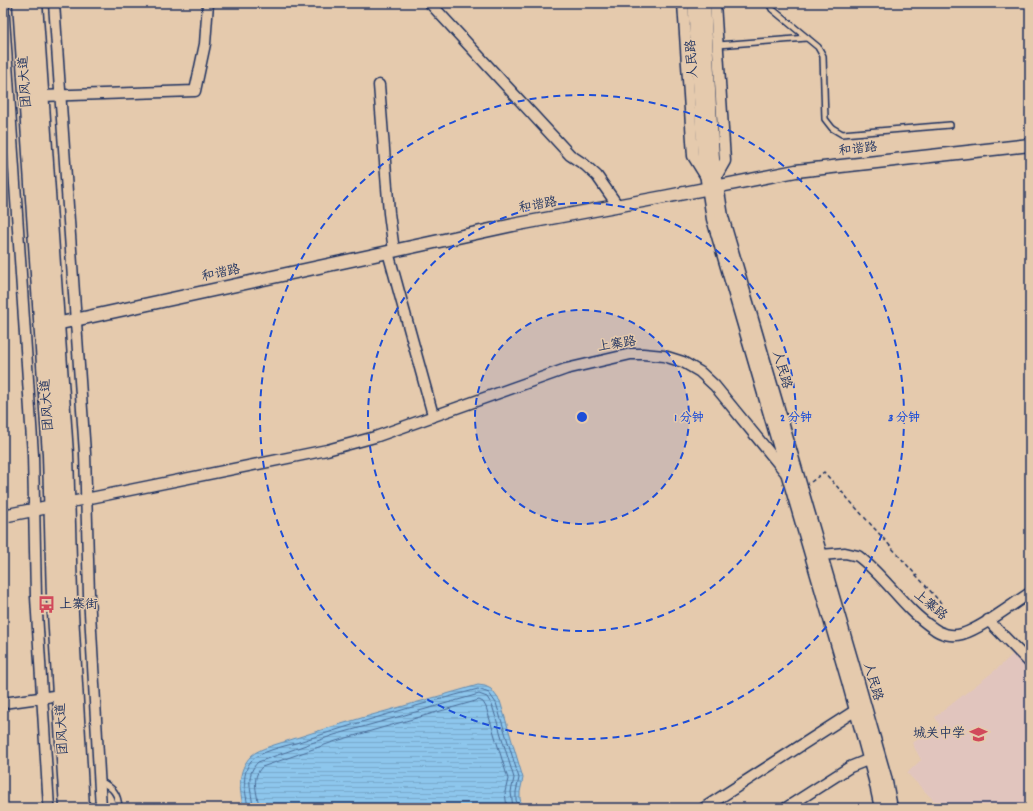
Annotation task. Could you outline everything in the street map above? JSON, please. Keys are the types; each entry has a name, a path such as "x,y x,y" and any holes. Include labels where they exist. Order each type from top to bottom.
{"main road":[{"name":"团风大道","path":"21,3 51,454 59,504 69,596 81,808"},
{"name":"团风大道","path":"34,3 65,454 59,504 55,596 68,808"}],"street":[{"path":"3,3 32,455 36,597 49,808"},
{"path":"54,3 85,453 89,595 101,808"},
{"path":"41,96 195,91 204,51 208,3"},
{"path":"430,3 570,155 585,165 597,176 618,206"},
{"path":"683,3 693,156 712,183 725,161 715,3"},
{"name":"人民路","path":"694,3 704,160 857,679 885,777 891,808"},
{"name":"人民路","path":"704,3 713,159 713,219 870,758 881,808"},
{"path":"379,85 391,251 433,415"},
{"name":"和谐路","path":"56,324 513,225 618,206 712,183 796,171 1030,145"},
{"name":"上寨路","path":"59,504 327,450 375,437 433,415 566,369 631,354 664,356 692,367 708,379 787,474"},
{"path":"3,516 59,504"},
{"name":"上寨路","path":"821,555 845,553 858,556 921,619 933,629 948,635 962,634 988,620 1030,593"},
{"path":"988,620 1030,663"},
{"path":"3,703 61,695"},
{"path":"704,808 856,710"},
{"path":"786,808 850,767 870,758"}],"lane":[{"path":"769,3 772,9 818,47 823,56 825,119 837,132 842,134 950,125"},
{"path":"718,45 807,38"},
{"path":"100,781 114,791 118,796 119,808"}],"path":[{"path":"801,489 824,472 941,603"}],"shaded area":[{"name":"城关中学","path":"1014,653 1030,669 1030,808 941,808 907,773 921,760 912,743 940,726 935,717 998,668"}],"water":[{"path":"478,685 491,689 500,701 523,778 520,799 523,808 244,808 240,788 241,774 246,762 255,753 271,746 339,725"}],"place":[{"name":"上寨街","path":"46,605"},
{"name":"城关中学","path":"978,734"}]}
